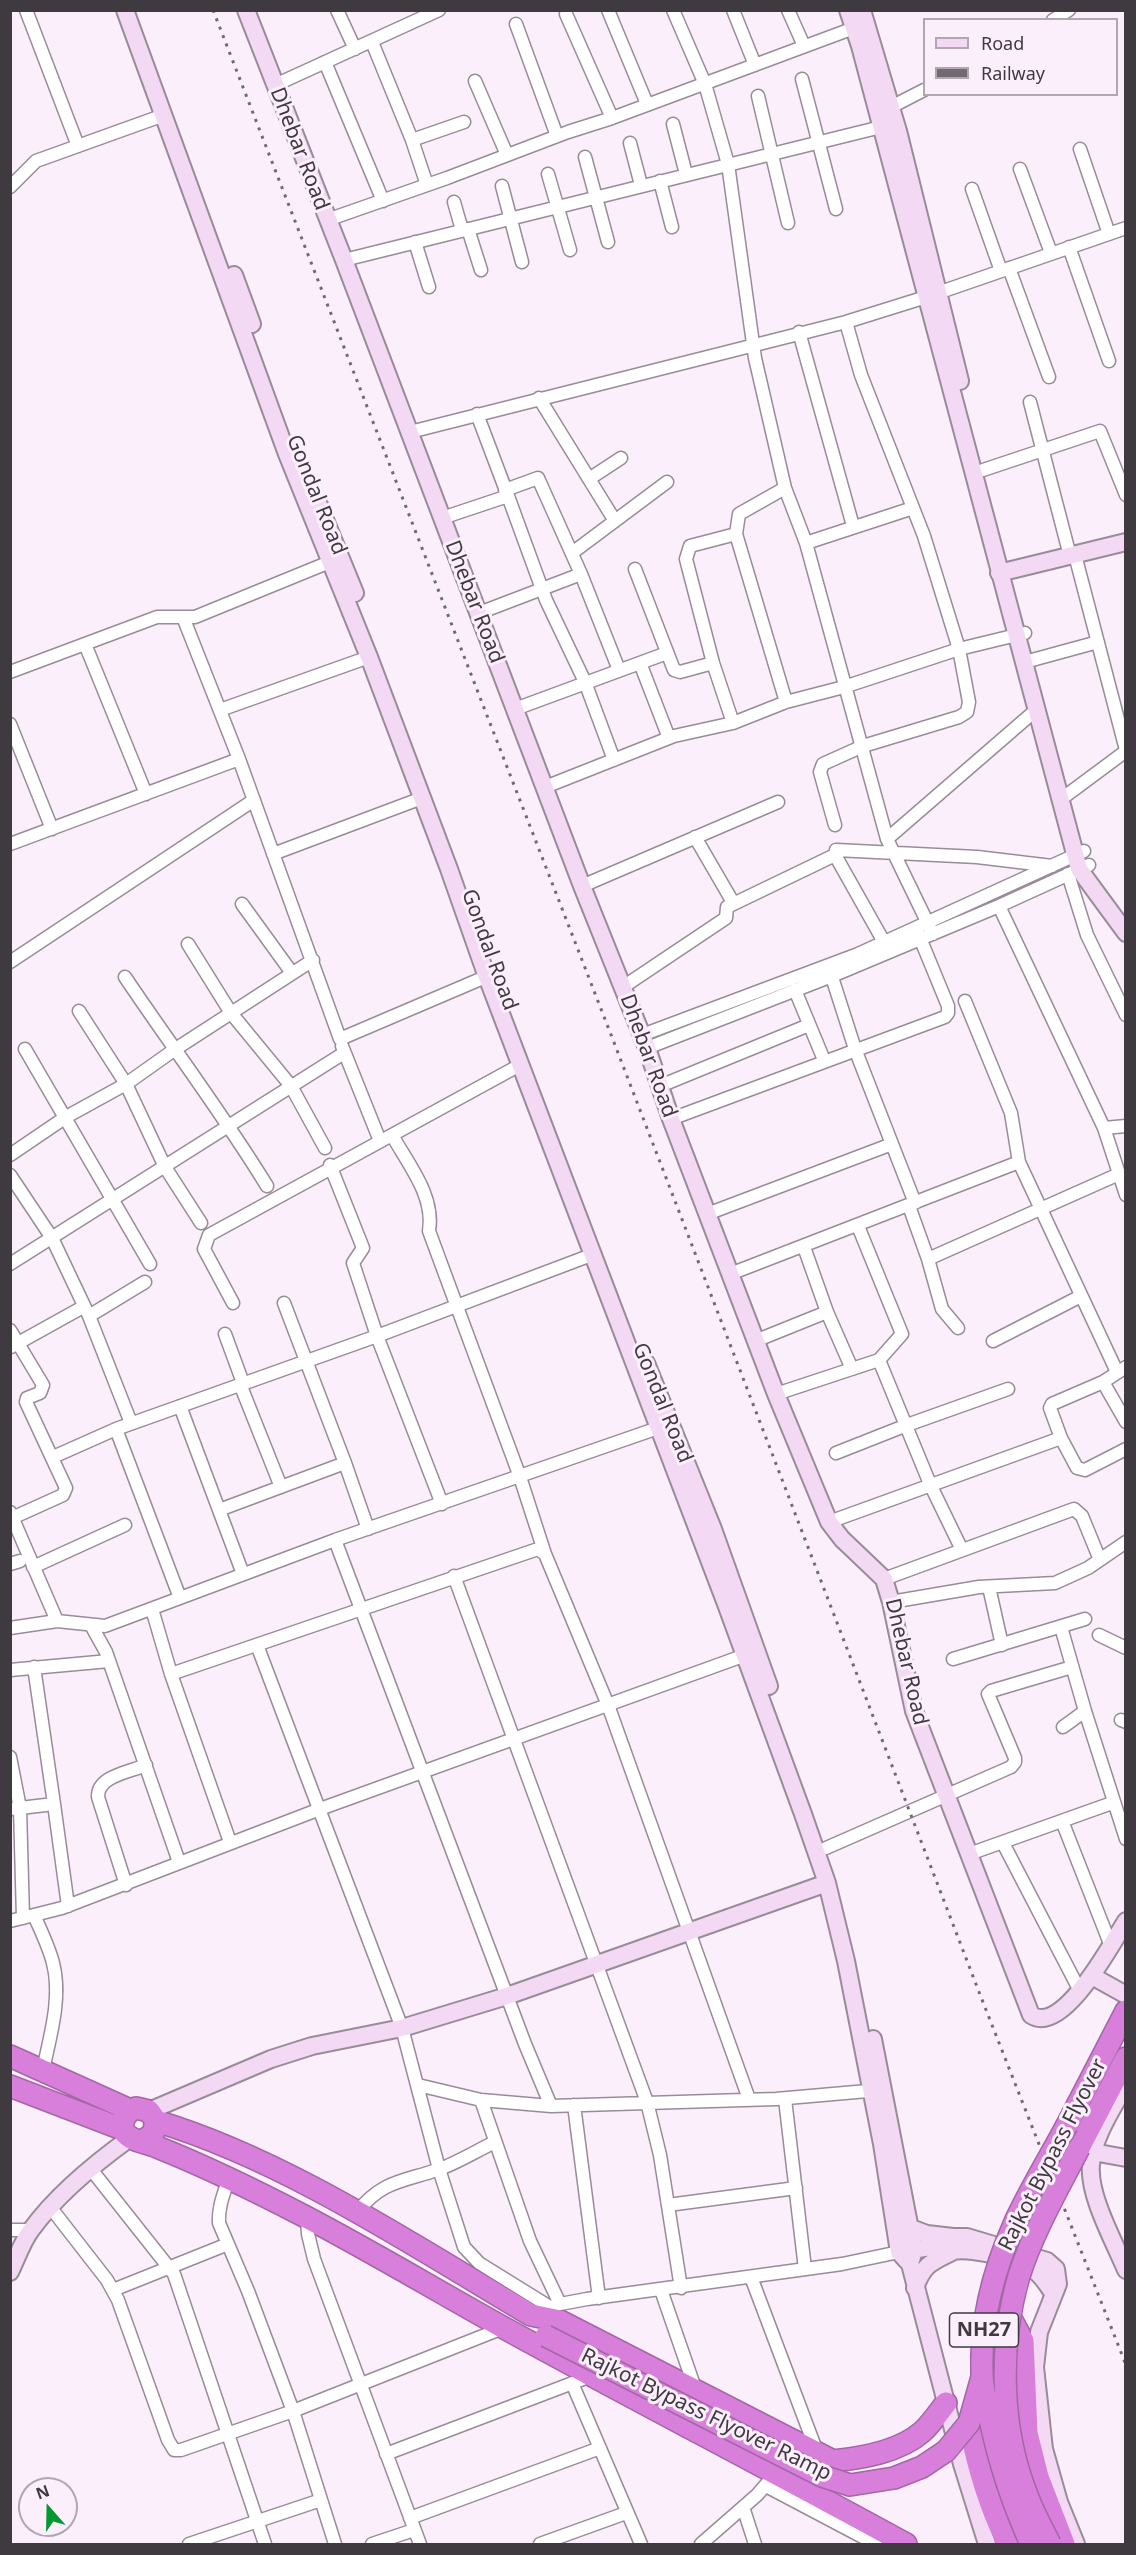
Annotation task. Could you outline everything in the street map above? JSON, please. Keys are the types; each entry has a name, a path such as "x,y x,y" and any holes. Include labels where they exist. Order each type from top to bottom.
{"highway":[{"name":"Rajkot Bypass Flyover","path":"1031,2544 1013,2505 997,2456 981,2377 986,2316 997,2268 1012,2231 1125,2012"},
{"path":"10,2056 43,2070 229,2178 424,2281 582,2379 770,2478 906,2544"},
{"name":"Rajkot Bypass Flyover","path":"1050,2544 1026,2494 1007,2419 1005,2384 1009,2315 1020,2274 1044,2216 1125,2058"},
{"path":"10,2085 138,2125 206,2137 547,2309 560,2321 833,2461 858,2458 888,2450 913,2439 924,2431 946,2403"},
{"name":"Rajkot Bypass Flyover Ramp","path":"547,2309 546,2336 822,2476 850,2485 894,2478 922,2466 946,2451 969,2423 981,2377"},
{"path":"1009,2315 1023,2341 1027,2433 1038,2477 1064,2544"},
{"path":"969,2423 980,2474 1008,2544"}],"street":[{"path":"26,10 78,146"},
{"path":"125,10 287,454 336,560 369,657 422,798 492,974 520,1065 594,1254 658,1428 751,1653 833,1886 850,1979 910,2228 908,2255"},
{"name":"Gondal Road","path":"135,10 336,560 492,974 713,1529 751,1653 826,1848 833,1886"},
{"name":"Dhebar Road","path":"246,10 410,432 582,886 645,1041 671,1119 776,1394 830,1522 842,1539 884,1579 891,1602 910,1698 945,1797 1031,2015 1036,2018 1051,2017 1062,2010 1092,1976 1125,1921"},
{"path":"337,10 355,49"},
{"path":"275,85 440,10"},
{"path":"608,10 647,104"},
{"path":"671,1119 947,1015 948,1006 924,931 887,839 806,543 785,488 753,344 728,164 705,84 673,10"},
{"path":"733,10 755,65"},
{"path":"788,10 804,46"},
{"path":"848,10 983,470 1004,572"},
{"path":"862,10 891,107 932,294 1021,634 1036,710 1064,797"},
{"path":"1056,18 1069,10"},
{"path":"566,14 612,118"},
{"path":"516,24 557,136"},
{"path":"327,220 854,28"},
{"path":"372,42 412,140 427,185"},
{"path":"325,62 383,201"},
{"path":"802,79 836,209"},
{"path":"475,81 507,155"},
{"path":"891,107 923,91"},
{"path":"758,96 788,223"},
{"path":"10,187 36,161 164,115"},
{"path":"412,140 464,122"},
{"path":"673,124 686,174"},
{"path":"344,260 510,217 881,127"},
{"path":"630,143 641,185"},
{"path":"1080,149 1109,234"},
{"path":"585,157 608,242"},
{"path":"1020,169 1051,254"},
{"path":"548,174 570,250"},
{"path":"660,181 672,227"},
{"path":"502,186 522,262"},
{"path":"972,189 1049,377"},
{"path":"454,202 481,270"},
{"path":"410,432 799,332 846,322 1125,228"},
{"path":"415,242 429,287"},
{"path":"1069,247 1109,361"},
{"path":"846,322 861,375 913,508 958,649 969,702 967,712 959,717 863,746 821,767 820,772 833,826 836,853 884,942"},
{"path":"799,332 853,526"},
{"path":"539,398 615,521"},
{"path":"1030,402 1098,642 1125,751 1064,797"},
{"path":"477,414 542,589 585,682 614,760"},
{"path":"983,470 1100,431 1125,495"},
{"path":"589,479 621,458"},
{"path":"442,518 507,493 538,478 581,574 619,670"},
{"path":"572,553 667,482"},
{"path":"785,488 739,514 736,534 786,702"},
{"path":"806,543 913,508"},
{"path":"733,723 713,663 686,559 690,546 736,534"},
{"path":"1004,572 1125,542"},
{"path":"10,672 157,617 195,617 336,560"},
{"path":"634,569 674,670 680,672 713,663"},
{"path":"478,613 581,574"},
{"path":"183,617 239,759 313,960 344,1053 380,1141"},
{"path":"544,787 669,738 733,723 786,702 844,687 958,649 1021,634"},
{"path":"1021,634 1032,660 1064,797 1078,864 1087,935 1125,1015"},
{"path":"1032,660 1098,642"},
{"path":"85,644 146,794"},
{"path":"515,709 667,653"},
{"path":"220,710 369,657"},
{"path":"640,663 669,738"},
{"path":"887,839 1036,710"},
{"path":"10,724 52,829"},
{"path":"10,844 239,759"},
{"path":"273,854 422,798"},
{"path":"10,962 254,800"},
{"path":"582,886 778,802"},
{"path":"695,837 731,899"},
{"path":"623,987 726,918 727,907 836,853 977,857 1053,866 1078,864"},
{"path":"645,1041 884,942 999,906 1078,864"},
{"path":"1078,864 1125,915"},
{"path":"1078,864 1125,933"},
{"path":"645,1041 832,976 1053,866"},
{"path":"242,904 292,974"},
{"path":"999,906 1104,1128 1125,1195"},
{"path":"188,944 231,1013 291,1086 325,1148"},
{"path":"10,1155 66,1117 126,1084 174,1050 313,960"},
{"path":"827,964 855,1049 892,1144 942,1309 958,1328"},
{"path":"339,1039 492,974"},
{"path":"125,977 174,1050 229,1124 267,1186"},
{"path":"795,990 824,1060"},
{"path":"965,1001 1011,1113 1019,1162 1081,1296 1121,1369 1103,1382 1052,1404 1050,1408 1052,1416 1077,1468 1085,1470 1125,1449"},
{"path":"79,1011 126,1084 165,1167 201,1223"},
{"path":"660,1086 809,1025"},
{"path":"25,1049 150,1263"},
{"path":"10,1264 344,1053"},
{"path":"233,1303 204,1249 209,1235 520,1065"},
{"path":"1104,1128 1125,1128"},
{"path":"392,1135 428,1199 429,1231 455,1306 520,1477 545,1554 608,1705 691,1931 749,2099"},
{"path":"707,1214 892,1144"},
{"path":"730,1275 1019,1162"},
{"path":"330,1167 363,1248 353,1263 376,1336 442,1504"},
{"path":"928,1259 1040,1207 1119,1174"},
{"path":"10,1175 52,1238 86,1312 131,1423"},
{"path":"776,1394 879,1360 902,1334 858,1226"},
{"path":"804,1246 827,1312 852,1369"},
{"path":"53,1457 131,1423 305,1362 594,1254"},
{"path":"14,1346 145,1282"},
{"path":"993,1341 1081,1296"},
{"path":"284,1302 368,1529"},
{"path":"755,1341 827,1312"},
{"path":"10,1330 14,1346 43,1384 40,1393 27,1398 26,1402 53,1457 65,1492 63,1495 11,1515 57,1621"},
{"path":"225,1334 280,1487"},
{"path":"879,1360 930,1484 962,1550"},
{"path":"1103,1382 1125,1422"},
{"path":"836,1453 1008,1389"},
{"path":"180,1406 243,1574"},
{"path":"10,1628 57,1621 105,1626 334,1540 658,1428"},
{"path":"116,1429 180,1598"},
{"path":"830,1522 1061,1438"},
{"path":"219,1510 345,1463"},
{"path":"884,1579 1074,1509 1082,1516 1100,1560"},
{"path":"33,1567 125,1525"},
{"path":"334,1540 362,1608 507,1996 551,2106"},
{"path":"891,1602 988,1587 1055,1583 1100,1560 1125,1542"},
{"path":"171,1674 528,1551 538,1549 545,1554"},
{"path":"454,1576 647,2102 660,2155 681,2288"},
{"path":"988,1587 1002,1645"},
{"path":"152,1609 171,1674 230,1842"},
{"path":"954,1659 1085,1619"},
{"path":"91,1625 109,1661 179,1862"},
{"path":"1061,1627 1084,1711 1125,1839"},
{"path":"1099,1635 1125,1648"},
{"path":"257,1645 402,2028 438,2169 464,2247 471,2256 547,2309 599,2298 908,2255 947,2245 967,2237 1047,2261 1053,2265 1058,2278 1039,2332 1035,2367 1044,2449 1059,2502 1076,2544"},
{"path":"23,1918 68,1906 126,1885 230,1842 751,1653"},
{"path":"10,1670 109,1661"},
{"path":"34,1667 68,1906"},
{"path":"826,1848 1011,1767 1015,1762 988,1694 1072,1667"},
{"path":"1063,1727 1084,1711"},
{"path":"10,1757 23,1918 50,1953 56,1980 56,1999 43,2070"},
{"path":"126,1885 97,1789 102,1782 146,1766"},
{"path":"969,1854 1113,1803"},
{"path":"15,1809 54,1804"},
{"path":"1062,1821 1111,1946"},
{"path":"1003,1843 1080,1990"},
{"path":"10,2272 31,2230 90,2169 138,2125 294,2051 402,2028 507,1996 691,1931 833,1886"},
{"path":"1092,1976 1125,1995"},
{"path":"418,2085 481,2100 551,2106 785,2099 877,2091"},
{"path":"1124,2090 1093,2152 1091,2173 1094,2188 1125,2270"},
{"path":"877,2091 915,2288 962,2464 987,2544"},
{"path":"785,2099 805,2269"},
{"path":"481,2100 530,2241 547,2309"},
{"path":"574,2105 599,2298"},
{"path":"357,2212 373,2194 384,2186 438,2169 495,2142"},
{"path":"1093,2152 1125,2158"},
{"path":"90,2169 169,2268 178,2283 265,2544"},
{"path":"229,2178 218,2213 219,2223 248,2291 293,2411 335,2544"},
{"path":"668,2205 796,2188"},
{"path":"51,2208 113,2290 170,2446 174,2450 181,2450 293,2411 503,2328"},
{"path":"307,2218 311,2248 359,2385 420,2544"},
{"path":"910,2228 947,2245"},
{"path":"10,2230 31,2230"},
{"path":"113,2290 228,2244"},
{"path":"915,2288 921,2271 947,2245"},
{"path":"751,2277 817,2454"},
{"path":"661,2290 696,2392"},
{"path":"386,2454 582,2379 600,2448 641,2544"},
{"path":"372,2544 412,2524 600,2448"},
{"path":"701,2544 743,2507 770,2478 872,2544"},
{"path":"190,2544 321,2500"},
{"path":"743,2507 755,2544"},
{"path":"540,2544 626,2513"}],"railway":[{"path":"213,10 615,1045 979,1992 1126,2365"}]}
